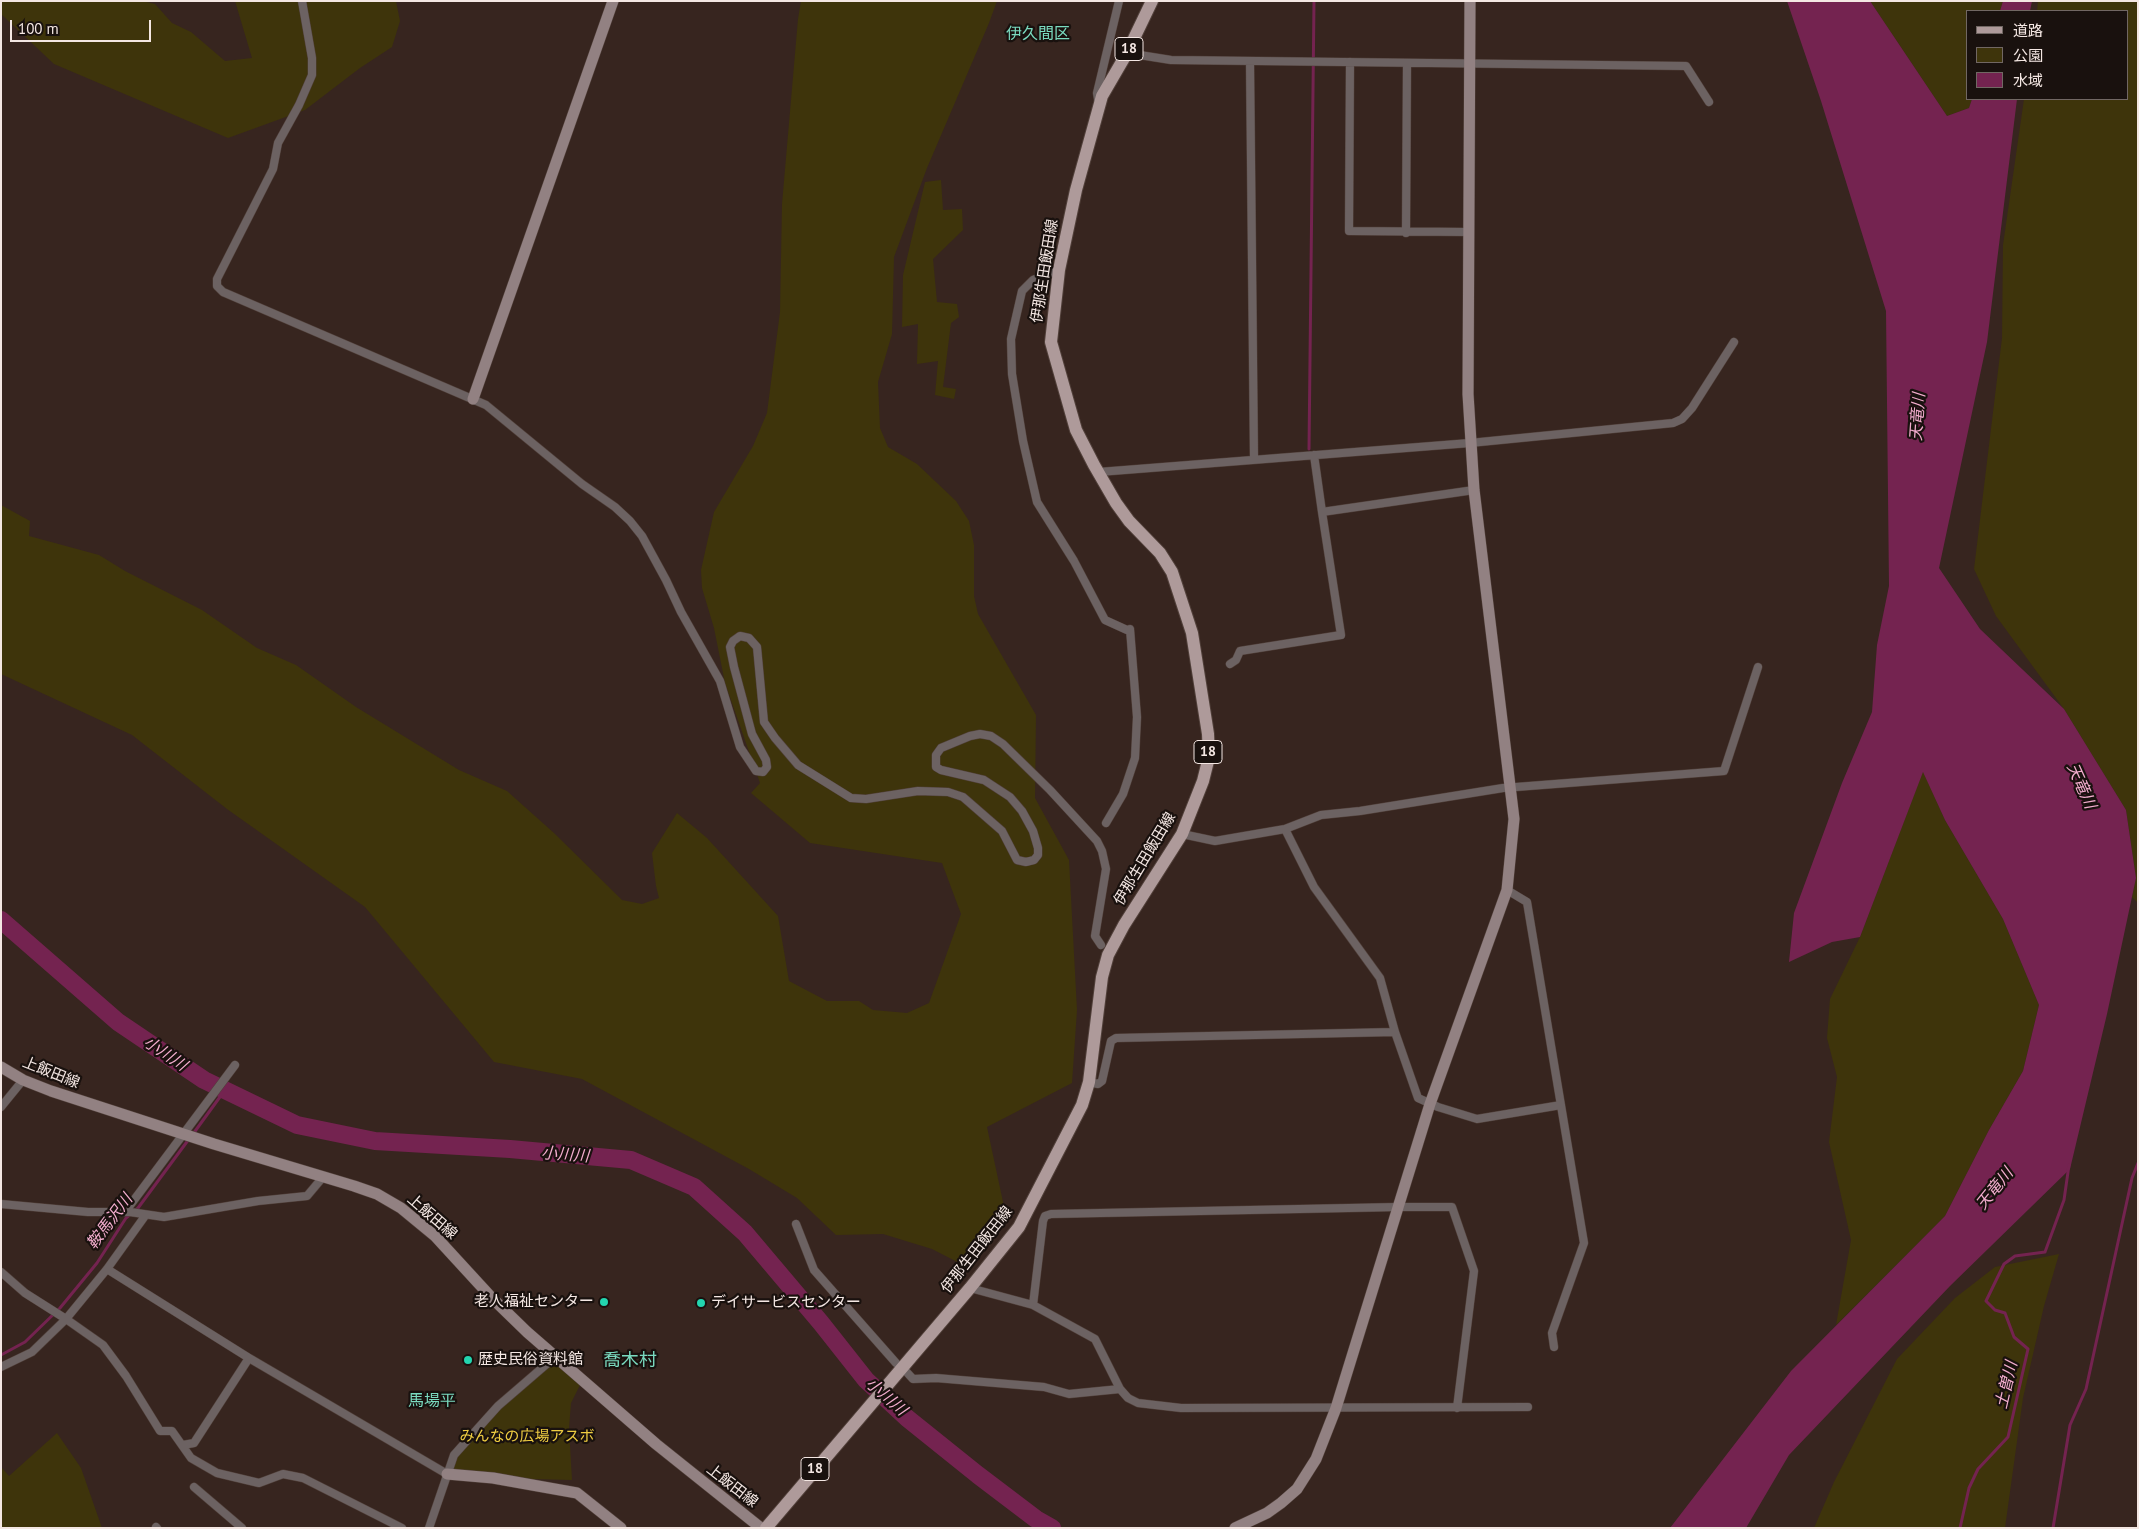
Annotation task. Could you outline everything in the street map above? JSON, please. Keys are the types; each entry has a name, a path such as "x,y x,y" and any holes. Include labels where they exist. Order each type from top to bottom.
{"main road":[{"name":"伊那生田飯田線","path":"766,1528 865,1411 899,1367 970,1288 1019,1227 1072,1128 1082,1105 1089,1082 1102,977 1108,955 1124,925 1182,834 1203,781 1209,757 1208,734 1192,633 1172,572 1160,553 1129,521 1116,504 1076,430 1051,342 1059,270 1076,190 1099,106 1102,96 1127,53 1152,1"}],"street":[{"path":"302,1 312,58 312,75 299,105 278,143 272,169 217,279 217,286 223,292 486,405 582,484 615,507 642,536 720,681 740,747 756,771 762,772 767,767 766,760 752,734 734,667 730,647 733,641 740,636 749,638 757,646 764,722 798,766 852,798 866,799 918,791 948,792 963,798 1002,831 1017,860 1026,862 1034,860 1038,855 1038,848 1022,811 1010,797 984,780 941,770 936,767 936,755 941,748 975,735 991,736 1003,744 1021,760 1097,841 1102,851 1106,869 1095,936 1101,945"},
{"path":"473,399 613,1"},
{"path":"1099,106 1098,93 1120,1"},
{"path":"1235,1528 1267,1513 1297,1489 1316,1458 1336,1408 1430,1104 1507,890 1514,819 1470,443 1468,394 1468,232 1470,1"},
{"path":"1127,53 1171,60 1686,66 1709,102"},
{"path":"1250,60 1254,459"},
{"path":"1350,62 1349,231 1406,233 1468,232"},
{"path":"1406,233 1407,63"},
{"path":"1059,270 1033,280 1022,291 1014,319 1011,339 1012,374 1023,442 1037,502 1074,561 1105,620 1127,630 1130,629 1137,717 1135,758 1123,794 1106,823"},
{"path":"1099,472 1470,443 1673,423 1682,419 1692,408 1734,342"},
{"path":"1230,664 1236,660 1240,651 1341,635 1314,455"},
{"path":"1322,512 1474,490"},
{"path":"1182,834 1215,841 1285,829 1321,815 1360,811 1511,788 1724,772 1758,667"},
{"path":"1285,829 1314,887 1380,978 1395,1032 1418,1098 1430,1104 1477,1119 1561,1105"},
{"path":"1507,890 1527,902 1584,1243 1552,1333 1554,1347"},
{"path":"1089,1082 1098,1084 1102,1081 1110,1041 1116,1038 1395,1032"},
{"name":"上飯田線","path":"1,1067 24,1080 51,1091 377,1194 416,1218 491,1297 556,1356 656,1444 761,1528"},
{"path":"125,1212 233,1067"},
{"path":"1,1107 24,1080"},
{"path":"1,1204 88,1212 125,1212 164,1217 258,1201 307,1196 324,1177"},
{"path":"1033,1304 1043,1221 1045,1216 1051,1214 1452,1207 1474,1271 1457,1408"},
{"path":"1,1367 32,1352 107,1269 145,1216"},
{"path":"796,1224 814,1270 899,1367 913,1380 936,1378 1044,1387 1069,1394 1120,1389"},
{"path":"107,1269 249,1358 447,1474 493,1478 577,1492 622,1528"},
{"path":"1,1272 25,1293 52,1309 103,1345 126,1376 160,1431 172,1431 191,1458 216,1473 259,1483 283,1474 304,1478 402,1528"},
{"path":"970,1288 1033,1304 1095,1339 1120,1389 1128,1398 1138,1403 1181,1408 1528,1407"},
{"path":"429,1528 454,1456 473,1432 498,1406 556,1356"},
{"path":"183,1445 194,1443 249,1358"},
{"path":"194,1487 242,1528"}],"green space":[{"path":"1,1 142,1 155,4 172,23 191,32 225,61 252,58 235,1 396,1 400,21 392,47 360,68 305,110 228,138 54,64 1,14"},
{"path":"801,1 997,1 927,168 894,257 892,334 878,382 880,428 888,447 917,464 956,501 969,521 974,545 974,596 978,614 1036,715 1035,798 1069,860 1077,1010 1072,1083 987,1127 1006,1216 971,1269 932,1249 883,1234 836,1235 797,1198 749,1169 582,1079 494,1062 365,907 227,809 132,735 1,674 1,505 30,521 29,536 99,555 125,571 202,610 257,648 296,665 356,707 459,770 507,791 554,833 622,900 642,904 659,898 652,853 677,813 707,838 778,916 789,981 827,1001 859,1001 873,1010 907,1013 929,1003 961,914 942,863 810,843 751,793 760,783 725,683 714,628 702,588 701,570 714,512 753,446 767,413 780,312 782,204"},
{"path":"1870,1 2003,1 2000,10 1966,10 1966,100 1972,100 1969,108 1947,116"},
{"path":"2038,1 2138,1 2138,903 2132,897 2136,878 2126,810 2064,709 1996,616 1974,569 2002,338 2003,245 2024,100 2129,100 2129,10 2037,10"},
{"path":"941,180 943,210 962,209 963,230 933,259 937,302 957,304 959,317 951,323 943,387 956,389 954,399 935,395 938,361 917,364 918,324 902,327 903,275 925,182"},
{"path":"1923,771 1945,820 2003,919 2039,1005 2023,1071 1989,1130 1945,1216 1836,1325 1851,1240 1829,1142 1837,1077 1827,1038 1830,999 1860,937"},
{"path":"2059,1254 2044,1306 2023,1398 2005,1528 1814,1528 1834,1482 1897,1359 1955,1298 1995,1267"},
{"name":"みんなの広場アスボ","path":"556,1356 581,1383 571,1403 569,1428 572,1480 493,1478 450,1473 455,1454 469,1437"},
{"path":"57,1433 81,1468 102,1528 1,1528 1,1467 9,1476"}],"water":[{"name":"天竜川","path":"1787,1 1870,1 1947,116 1969,108 1972,100 2017,100 1987,342 1939,568 1980,629 2064,709 2126,810 2136,878 2107,1014 2070,1169 1950,1286 1789,1455 1746,1528 1670,1528 1791,1371 1945,1216 1989,1130 2023,1071 2039,1005 2003,919 1945,820 1923,772 1860,937 1832,942 1789,962 1794,913 1842,783 1872,712 1877,645 1889,586 1886,311 1821,101"},
{"path":"2003,1 2032,1 2030,10 2000,10"}],"waterway":[{"path":"1309,449 1314,1"},
{"name":"小川川","path":"1,920 118,1022 204,1080 297,1125 375,1141 510,1149 631,1160 694,1187 745,1233 866,1380 907,1418 978,1475 1036,1519 1052,1528"},
{"name":"鞍馬沢川","path":"193,1134 225,1090"},
{"name":"鞍馬沢川","path":"1,1355 25,1342 60,1308 97,1263 126,1218 138,1208 189,1139"},
{"path":"2053,1528 2070,1425 2086,1389 2132,1178 2138,1163"},
{"name":"土曽川","path":"1960,1528 1969,1488 1978,1469 2008,1437 2028,1349 2014,1337 2005,1313 1995,1310 1986,1301 2004,1264 2015,1256 2045,1252 2064,1200 2069,1165"}],"place":[{"name":"老人福祉センター","path":"604,1302"},
{"name":"デイサービスセンター","path":"701,1303"},
{"name":"歴史民俗資料館","path":"468,1360"}],"district":[{"name":"伊久間区","path":"1038,34"},
{"name":"喬木村","path":"630,1361"},
{"name":"馬場平","path":"432,1401"}]}
